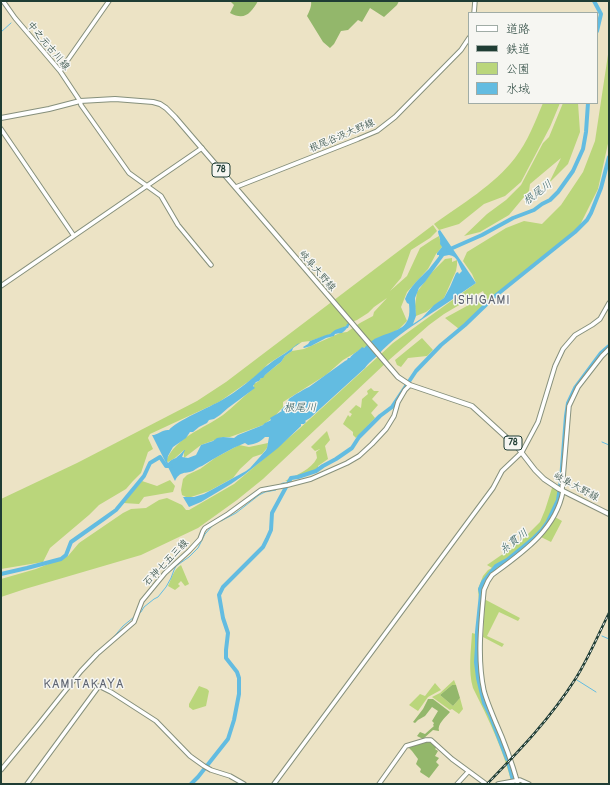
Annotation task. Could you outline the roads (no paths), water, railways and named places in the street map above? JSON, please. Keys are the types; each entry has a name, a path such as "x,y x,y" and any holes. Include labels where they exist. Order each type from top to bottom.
{"main road":[{"name":"岐阜大野線","path":"1,118 49,109 80,101 115,99 153,102 160,104 171,112 398,377 408,384 472,406 522,452 544,479 562,491 609,514"}],"street":[{"name":"中之元古川線","path":"3,1 15,18 60,71 80,101 81,105 129,172 161,196 178,226 211,265"},
{"path":"60,71 109,1"},
{"path":"474,1 474,12"},
{"name":"根尾谷汲大野線","path":"236,187 376,131 395,117 461,50 468,40"},
{"path":"1,129 74,236"},
{"path":"1,286 202,148"},
{"path":"274,784 493,488 502,470 522,452 538,422 555,366 563,349 574,335 600,319 609,303"},
{"path":"517,781 511,759 487,700 483,685 480,666 480,652 484,590 492,575 539,538 554,516 562,498 569,406 578,387 609,349"},
{"name":"石神七五三線","path":"1,770 81,671 97,654 134,622 142,601 165,573 200,539 202,531 205,528 228,514 261,490 311,479 359,456 386,429 394,416 398,402 408,384"},
{"path":"27,784 99,686 156,721 190,756 206,767 230,776 244,784"},
{"path":"379,784 406,746 426,740 431,740 468,772 486,784"},
{"path":"457,784 468,772"},
{"path":"498,784 522,780 529,784"}],"water":[{"path":"440,230 476,283 388,344 365,368 305,421 306,422 304,424 301,424 301,426 278,448 244,475 201,502 189,507 183,497 194,497 204,494 246,471 266,450 269,437 265,437 256,443 248,445 245,443 234,448 193,471 182,473 175,481 152,435 169,430 186,418 226,398 264,368 300,343 263,378 256,382 253,386 255,388 220,415 209,420 193,432 190,432 186,438 173,447 167,461 168,463 176,458 184,450 182,457 188,458 196,455 201,445 217,438 234,438 263,425 271,420 270,418 282,411 281,410 290,398 309,387 350,358 362,347 364,348 375,339 398,330 406,323 408,319 409,304 405,299 407,294 412,286 429,269 439,256 437,253 442,247 440,244 438,231","holes":["444,256 452,256 456,259 462,271 459,274 458,272 456,273 444,298 413,324 416,316 415,298 419,288"]},
{"path":"349,323 348,328 343,332 335,334 334,336 326,338 311,346 303,347 310,341 330,334"}],"waterway":[{"name":"根尾川","path":"594,1 601,14 598,27"},
{"path":"1,32 11,23"},
{"name":"根尾川","path":"448,250 482,235 513,218 534,210 550,200 558,192 573,171 583,149 588,104"},
{"path":"191,784 228,739 234,720 239,694 239,678 237,672 226,658 228,633 223,618 219,595 223,587 263,547 271,530 272,513 291,478 316,471 352,448 359,437 380,416 392,407 416,371 441,345 465,325 494,297 575,232 587,220 601,188 609,157"},
{"name":"糸貫川","path":"507,759 484,703 478,678 476,662 477,632 481,594 480,589 483,582 496,566 507,560 534,538 547,523 558,500 568,403 575,388 601,353 609,346"},
{"path":"602,442 609,445"},
{"name":"根尾川","path":"1,574 61,559 66,555 71,542 116,510 144,476 150,463 160,457 166,466 171,466"},
{"path":"281,484 288,483"},
{"path":"221,521 236,513 259,495 278,488"},
{"path":"138,614 144,607 158,597 166,587 176,566 189,557 198,548 205,534 213,525"},
{"path":"112,639 123,626 134,617"},
{"path":"602,636 609,639"},
{"path":"80,669 89,660"},
{"path":"577,680 596,692"},
{"name":"糸貫川","path":"509,765 514,784"}],"railway":[{"path":"487,784 534,734 566,693 585,662 609,613"}],"district":[{"name":"ISHIGAMI","path":"482,301"},
{"name":"KAMITAKAYA","path":"84,685"}]}
